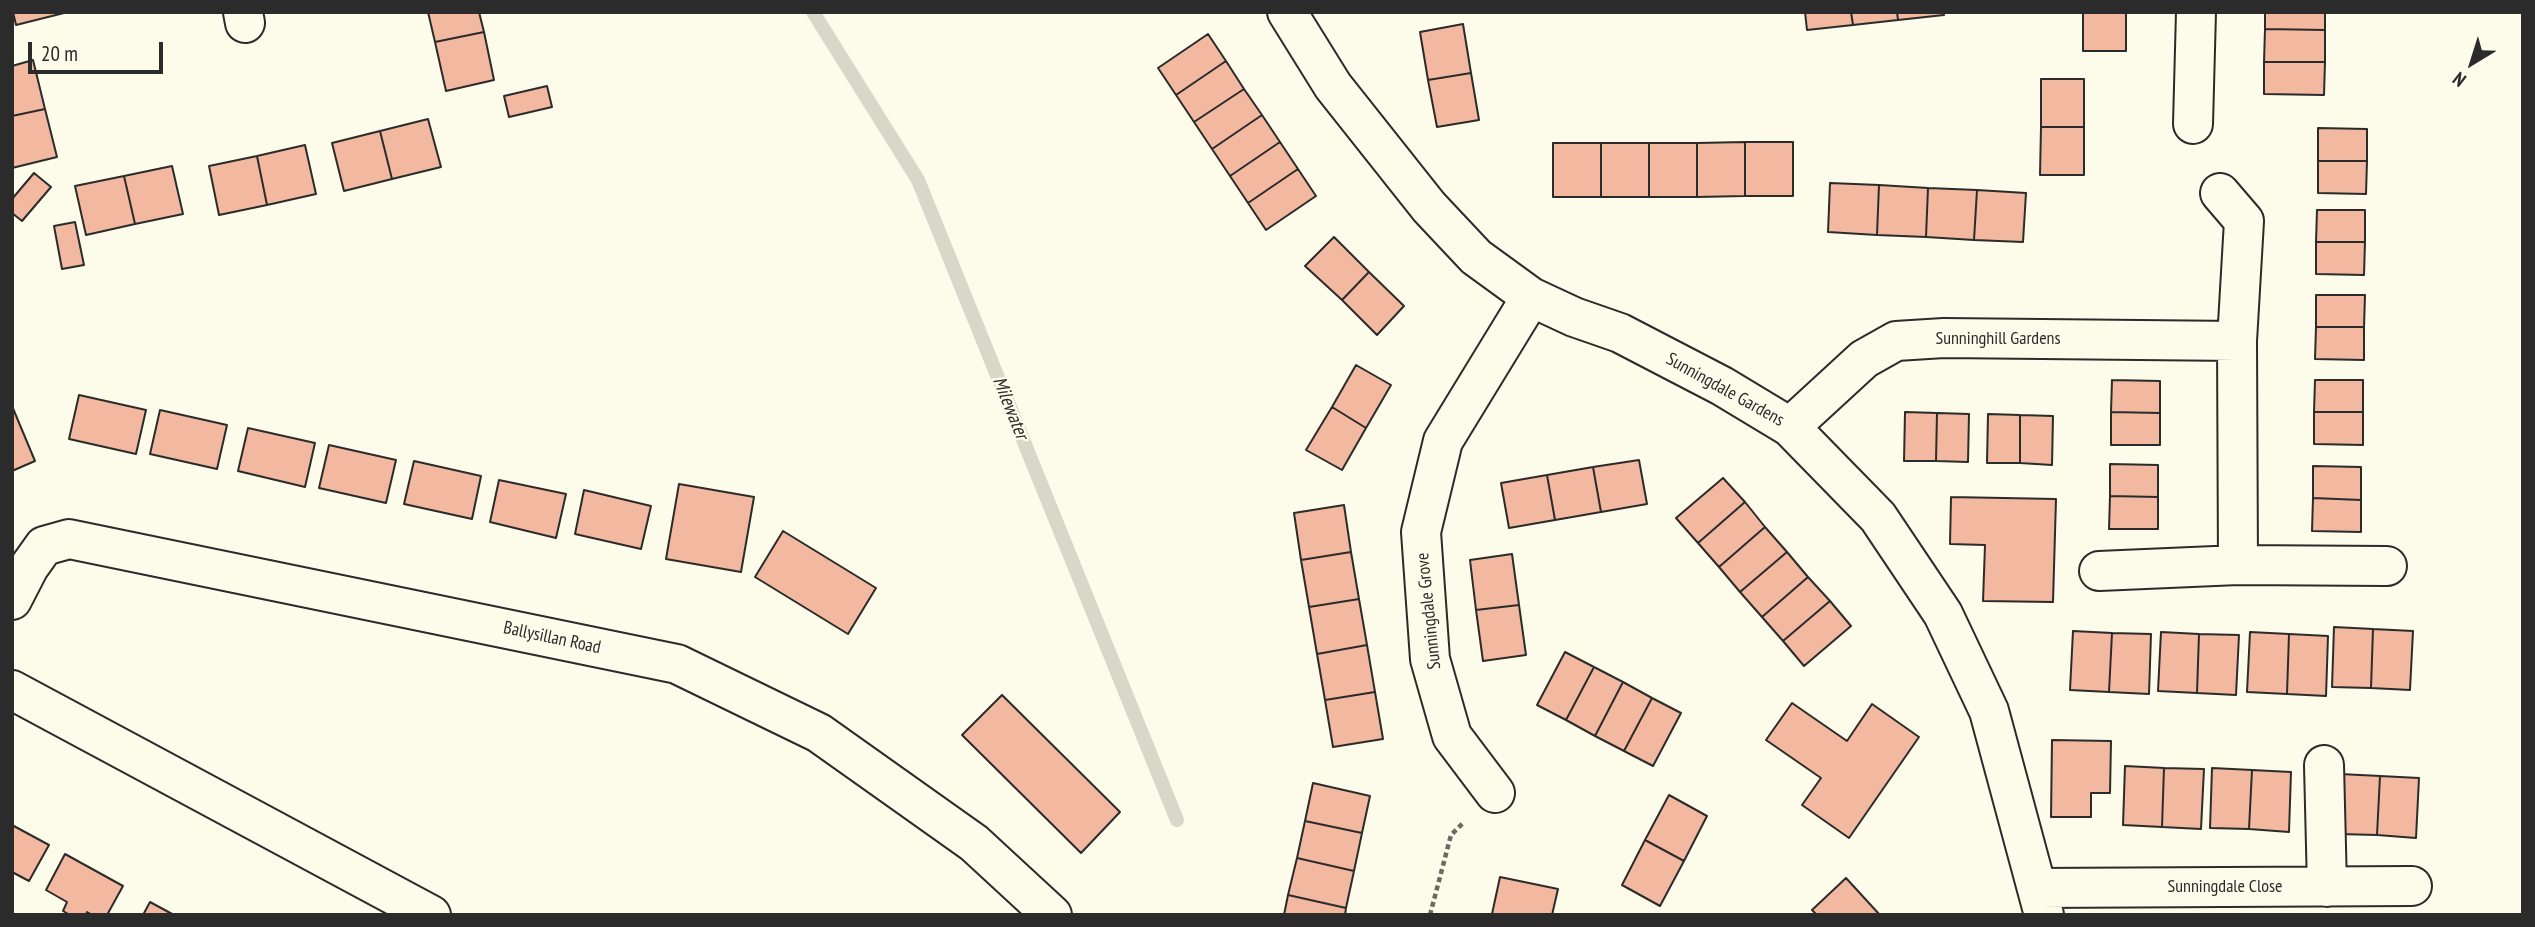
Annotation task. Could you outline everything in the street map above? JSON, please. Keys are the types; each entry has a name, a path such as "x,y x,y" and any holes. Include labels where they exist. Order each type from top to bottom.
{"main road":[{"name":"Sunningdale Gardens","path":"1287,12 1333,86 1429,207 1476,257 1531,297 1574,317 1620,333 1722,386 1790,427 1878,517 1943,614 1989,711 2040,902"},
{"path":"2193,124 2196,12"},
{"path":"2220,193 2244,221 2237,341 2238,565"},
{"name":"Sunningdale Grove","path":"1495,793 1452,736 1430,659 1421,532 1443,442 1531,297"},
{"name":"Sunninghill Gardens","path":"1790,427 1864,359 1896,341 1944,338 2237,341"},
{"name":"Ballysillan Road","path":"12,600 29,567 44,546 69,539 677,664 819,733 974,843 1052,915"},
{"path":"2099,570 2238,565 2387,566"},
{"path":"12,690 388,905 431,915"},
{"path":"2324,765 2327,887"},
{"name":"Sunningdale Close","path":"2040,902 2327,887 2412,886"}],"path":[{"path":"1430,915 1451,835 1495,793"}],"building":[{"path":"13,12 64,12 64,13 16,25"},
{"path":"428,12 479,12 484,32 435,42"},
{"path":"1805,12 1851,12 1853,25 1807,30"},
{"path":"1851,12 1897,12 1898,20 1853,25"},
{"path":"1897,12 1943,12 1944,15 1898,20"},
{"path":"2083,12 2126,12 2126,51 2083,51"},
{"path":"2265,12 2325,12 2325,30 2265,29"},
{"path":"1463,24 1471,73 1428,80 1420,32"},
{"path":"2265,29 2325,30 2325,62 2264,62"},
{"path":"484,32 494,80 446,91 435,42"},
{"path":"1208,34 1226,61 1176,95 1158,68"},
{"path":"33,60 45,109 12,116 12,66"},
{"path":"1226,61 1244,89 1194,122 1176,95"},
{"path":"2264,62 2325,62 2324,95 2264,94"},
{"path":"1471,73 1479,120 1437,127 1428,80"},
{"path":"2041,79 2084,79 2084,127 2041,127"},
{"path":"547,86 552,107 509,117 504,96"},
{"path":"1244,89 1262,115 1212,149 1194,122"},
{"path":"45,109 57,157 12,168 12,116"},
{"path":"1262,115 1280,142 1230,176 1212,149"},
{"path":"428,119 441,167 392,179 380,131"},
{"path":"2041,127 2084,127 2084,175 2040,175"},
{"path":"2318,128 2367,129 2367,161 2318,161"},
{"path":"380,131 392,179 344,191 332,143"},
{"path":"1280,142 1298,169 1248,203 1230,176"},
{"path":"1745,142 1745,196 1697,197 1697,143"},
{"path":"1745,142 1793,142 1793,196 1745,196"},
{"path":"1553,143 1601,143 1601,197 1553,197"},
{"path":"1601,143 1649,143 1649,197 1601,197"},
{"path":"1649,143 1697,143 1697,197 1649,197"},
{"path":"305,145 316,194 267,205 257,156"},
{"path":"257,156 267,205 219,215 209,166"},
{"path":"2318,161 2367,161 2366,194 2318,193"},
{"path":"172,166 183,214 135,224 124,176"},
{"path":"1298,169 1316,196 1266,230 1248,203"},
{"path":"34,173 51,187 22,221 12,213 12,199"},
{"path":"124,176 135,224 86,235 75,186"},
{"path":"1830,183 1879,185 1877,235 1828,232"},
{"path":"1879,185 1928,188 1926,237 1877,235"},
{"path":"1928,188 1977,190 1974,240 1926,237"},
{"path":"1977,190 2026,193 2023,242 1974,240"},
{"path":"2317,210 2365,210 2365,242 2316,242"},
{"path":"75,222 84,265 62,269 54,226"},
{"path":"1334,237 1369,272 1342,300 1305,266"},
{"path":"2316,242 2365,242 2364,275 2316,274"},
{"path":"1369,272 1404,306 1377,335 1342,300"},
{"path":"2316,295 2365,295 2364,327 2316,327"},
{"path":"2316,327 2364,327 2364,360 2315,359"},
{"path":"1356,365 1391,385 1366,428 1332,407"},
{"path":"2112,380 2160,381 2160,413 2111,412"},
{"path":"2315,380 2363,380 2363,412 2314,412"},
{"path":"79,395 146,410 136,454 69,439"},
{"path":"12,406 35,461 12,471"},
{"path":"1332,407 1366,428 1342,470 1306,450"},
{"path":"160,410 227,425 217,469 150,454"},
{"path":"1905,412 1937,413 1936,461 1904,461"},
{"path":"2111,412 2160,413 2160,445 2111,445"},
{"path":"2314,412 2363,412 2363,445 2314,444"},
{"path":"1937,413 1969,414 1968,462 1936,461"},
{"path":"1988,414 2020,415 2020,463 1987,463"},
{"path":"2020,415 2053,416 2052,465 2020,463"},
{"path":"248,428 315,443 305,487 238,471"},
{"path":"329,445 396,460 386,503 319,488"},
{"path":"1639,460 1647,504 1601,512 1593,467"},
{"path":"414,461 481,476 472,519 404,504"},
{"path":"2110,464 2158,465 2158,497 2110,496"},
{"path":"2313,466 2361,467 2361,500 2313,498"},
{"path":"1593,467 1601,512 1555,520 1547,475"},
{"path":"1547,475 1555,520 1509,528 1501,483"},
{"path":"1723,478 1745,502 1698,543 1676,518"},
{"path":"499,480 566,494 556,538 490,522"},
{"path":"679,484 754,497 741,572 666,559"},
{"path":"584,490 651,506 641,549 575,534"},
{"path":"2110,496 2158,497 2158,529 2109,529"},
{"path":"1951,497 2056,499 2053,602 1983,601 1985,545 1950,544"},
{"path":"2313,498 2361,500 2361,532 2312,531"},
{"path":"1745,502 1765,527 1719,567 1698,543"},
{"path":"1344,505 1351,552 1301,560 1294,513"},
{"path":"1765,527 1787,552 1740,592 1719,567"},
{"path":"783,531 876,588 848,634 755,577"},
{"path":"1351,552 1359,599 1309,607 1301,560"},
{"path":"1787,552 1808,577 1762,617 1740,592"},
{"path":"1512,554 1519,605 1476,610 1470,560"},
{"path":"1808,577 1830,601 1783,641 1762,617"},
{"path":"1359,599 1367,645 1317,654 1309,607"},
{"path":"1830,601 1851,626 1804,666 1783,641"},
{"path":"1519,605 1526,655 1483,661 1476,610"},
{"path":"2334,627 2373,629 2371,688 2332,687"},
{"path":"2373,629 2413,631 2410,690 2371,688"},
{"path":"2073,631 2112,633 2109,692 2070,690"},
{"path":"2161,632 2199,634 2197,693 2158,691"},
{"path":"2250,632 2289,634 2287,694 2247,692"},
{"path":"2112,633 2151,634 2149,694 2109,692"},
{"path":"2199,634 2239,635 2236,695 2197,693"},
{"path":"2289,634 2328,636 2326,696 2287,694"},
{"path":"1367,645 1375,692 1325,700 1317,654"},
{"path":"1565,652 1594,667 1566,720 1537,705"},
{"path":"1594,667 1623,682 1595,736 1566,720"},
{"path":"1623,682 1652,698 1624,751 1595,736"},
{"path":"1375,692 1383,739 1333,747 1325,700"},
{"path":"1002,695 1120,812 1081,853 962,735"},
{"path":"1652,698 1681,713 1653,766 1624,751"},
{"path":"1792,703 1847,741 1872,704 1919,737 1849,838 1802,805 1821,778 1766,740"},
{"path":"2052,740 2111,741 2110,793 2091,793 2091,817 2051,817"},
{"path":"2125,766 2164,768 2162,827 2123,825"},
{"path":"2164,768 2204,769 2201,829 2162,827"},
{"path":"2212,768 2252,770 2249,829 2210,828"},
{"path":"2252,770 2291,772 2289,832 2249,829"},
{"path":"2340,774 2380,776 2377,835 2338,834"},
{"path":"2380,776 2419,778 2416,838 2377,835"},
{"path":"1313,783 1370,796 1362,833 1305,821"},
{"path":"1669,795 1707,816 1684,861 1645,840"},
{"path":"1305,821 1362,833 1354,871 1297,858"},
{"path":"12,825 49,845 29,881 12,872"},
{"path":"1645,840 1684,861 1660,906 1622,885"},
{"path":"65,854 123,886 107,915 92,915 87,912 86,915 70,915 63,911 67,902 46,890"},
{"path":"1297,858 1354,871 1346,908 1288,895"},
{"path":"1500,877 1558,889 1552,915 1492,914"},
{"path":"1846,878 1878,915 1817,915 1812,910"},
{"path":"1288,895 1346,908 1345,915 1284,915"},
{"path":"150,902 174,915 143,915"}],"waterway":[{"name":"Milewater","path":"813,12 918,180 1177,820"}]}
